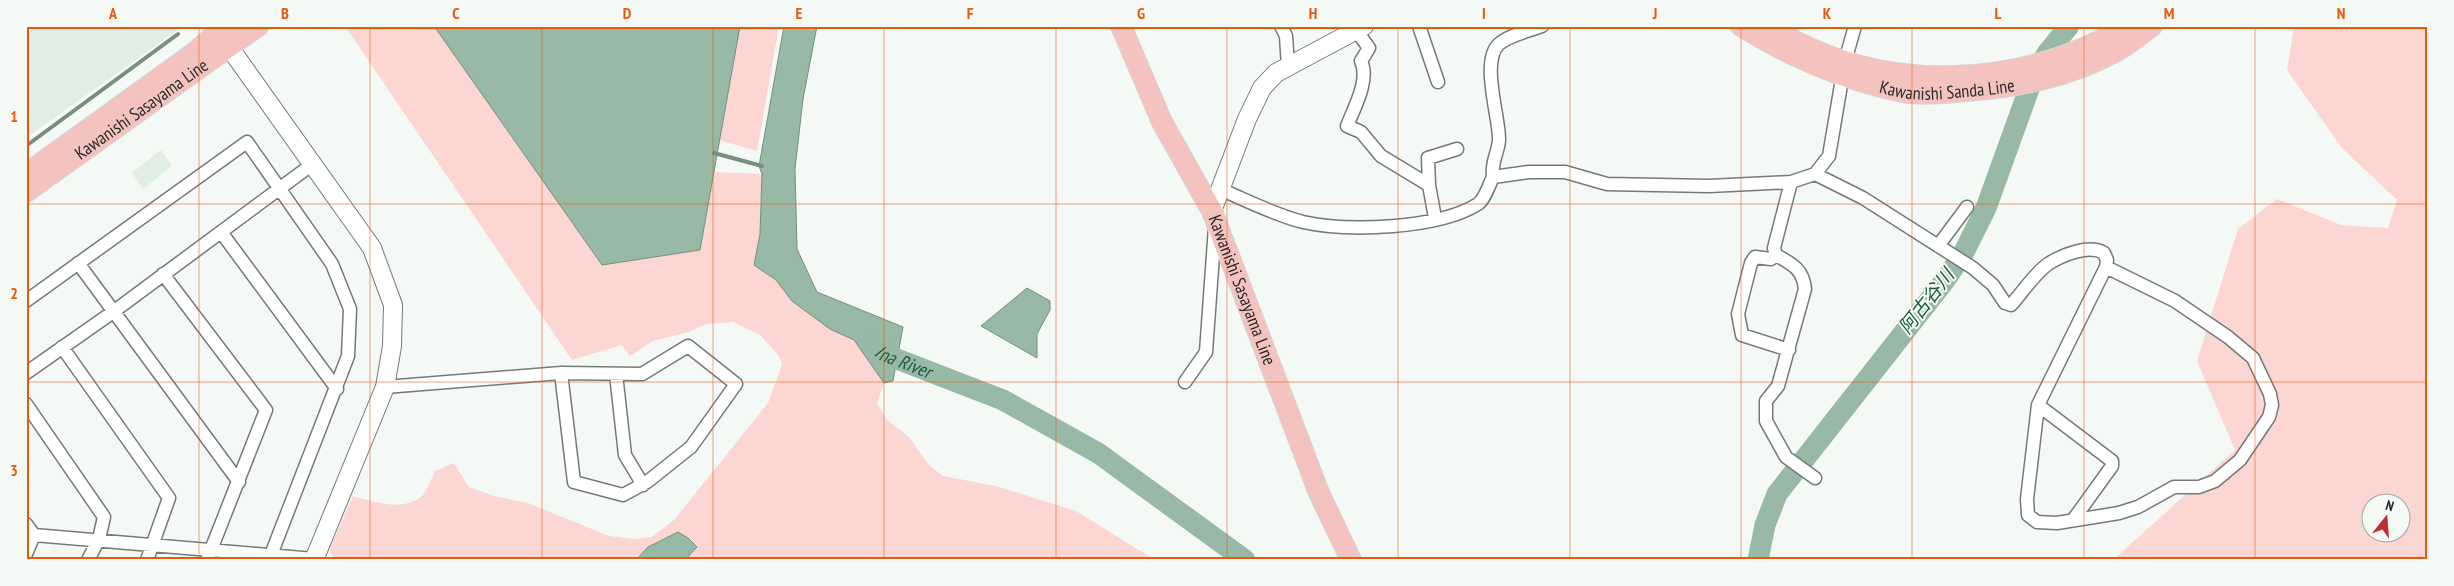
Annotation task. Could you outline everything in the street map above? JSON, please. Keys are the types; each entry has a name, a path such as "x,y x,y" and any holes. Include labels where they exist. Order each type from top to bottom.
{"main road":[{"name":"Kawanishi Sasayama Line","path":"26,174 222,32 258,26"},
{"name":"Kawanishi Sasayama Line","path":"1121,26 1162,122 1214,215 1319,493 1351,560"},
{"name":"Kawanishi Sanda Line","path":"1740,26 1776,48 1844,68 1899,92 1940,94 2010,79 2076,53 2128,26"},
{"name":"Kawanishi Sanda Line","path":"1769,26 1808,46 1844,68"},
{"name":"Kawanishi Sanda Line","path":"2010,79 2054,77 2081,68 2117,51 2152,26"},
{"name":"Kawanishi Sasayama Line","path":"26,192 222,32"}],"street":[{"path":"1282,26 1286,36 1288,67"},
{"path":"1419,26 1438,82"},
{"path":"1222,190 1278,214 1304,222 1353,228 1402,226 1454,214 1480,203 1493,178 1491,166 1499,140 1492,92 1492,67 1495,50 1505,41 1542,26"},
{"path":"1493,178 1529,172 1565,172 1608,184 1710,186 1791,182 1815,174 1829,156 1844,68 1855,26"},
{"path":"1185,382 1206,352 1214,215 1247,119 1262,88 1276,73 1360,28 1369,48 1361,62 1365,69 1362,86 1347,126 1361,132 1381,156 1429,185"},
{"path":"26,554 30,529 209,554 314,560 385,387 392,346 393,304 372,248 314,163 240,63 222,32"},
{"path":"26,301 247,142 332,264 350,309 348,356 337,389 270,558"},
{"path":"1435,218 1429,185 1428,158 1457,149"},
{"path":"26,373 113,312 314,163"},
{"path":"1815,174 1863,198 1973,268 1993,285 2005,303 2011,305 2048,264 2068,255 2090,249 2099,250 2104,253 2107,260 2106,267 2038,405 2026,499 2028,514 2037,522 2057,523 2138,507 2174,487 2199,488 2215,481 2240,460 2269,417 2272,405 2261,373 2252,358 2175,301 2106,267"},
{"path":"1791,182 1774,248 1776,255 1800,270 1804,277 1805,289 1778,386 1766,401 1766,421 1786,457 1815,478"},
{"path":"1941,248 1967,207"},
{"path":"221,232 337,389"},
{"path":"1776,255 1770,259 1755,257 1751,263 1738,314 1742,335 1789,350"},
{"path":"78,263 238,482"},
{"path":"163,274 266,410 209,554"},
{"path":"385,387 561,373 642,374 688,346 736,384 691,447 642,485 623,495 574,482 561,373"},
{"path":"62,347 170,498 147,560"},
{"path":"616,374 625,455 642,485"},
{"path":"26,404 104,517 99,539 88,560"},
{"path":"2038,405 2043,411 2112,460 2112,466 2073,520"}],"shaded area":[{"path":"26,26 177,26 179,29 26,138"},
{"path":"345,26 434,26 602,265 700,250 714,172 762,174 760,234 754,265 776,280 793,301 830,329 854,340 884,383 877,403 886,419 909,437 929,465 943,476 996,486 1076,511 1155,560 685,560 697,547 678,532 648,547 636,560 335,560 329,550 353,496 388,504 406,504 424,494 435,471 454,463 469,487 494,496 528,503 609,536 634,539 652,537 674,520 768,403 782,365 779,356 760,335 733,322 706,324 689,332 653,341 630,356 622,345 572,360"},
{"path":"434,26 740,26 700,250 602,265"},
{"path":"740,26 779,26 757,151 719,140"},
{"path":"784,26 817,26 803,99 795,169 797,249 817,292 903,327 893,381 884,383 854,340 830,329 792,301 776,280 754,265 760,234 762,174 759,166"},
{"path":"2294,26 2428,26 2428,560 2113,560 2235,450 2197,361 2238,229 2277,199 2341,225 2388,228 2397,200 2341,147 2287,70"},
{"path":"161,150 172,166 143,189 132,173"},
{"path":"1027,288 1050,301 1050,310 1037,334 1037,358 981,326"},
{"path":"678,532 697,547 685,560 636,560 648,547"}],"waterway":[{"name":"阿古谷川","path":"1758,560 1765,525 1777,494 1946,279 1964,252 1986,208 2034,75 2048,52 2069,26"},
{"path":"26,146 178,34"},
{"path":"714,153 762,166"},
{"name":"Ina River","path":"872,345 884,354 1003,400 1098,453 1245,560"}]}
